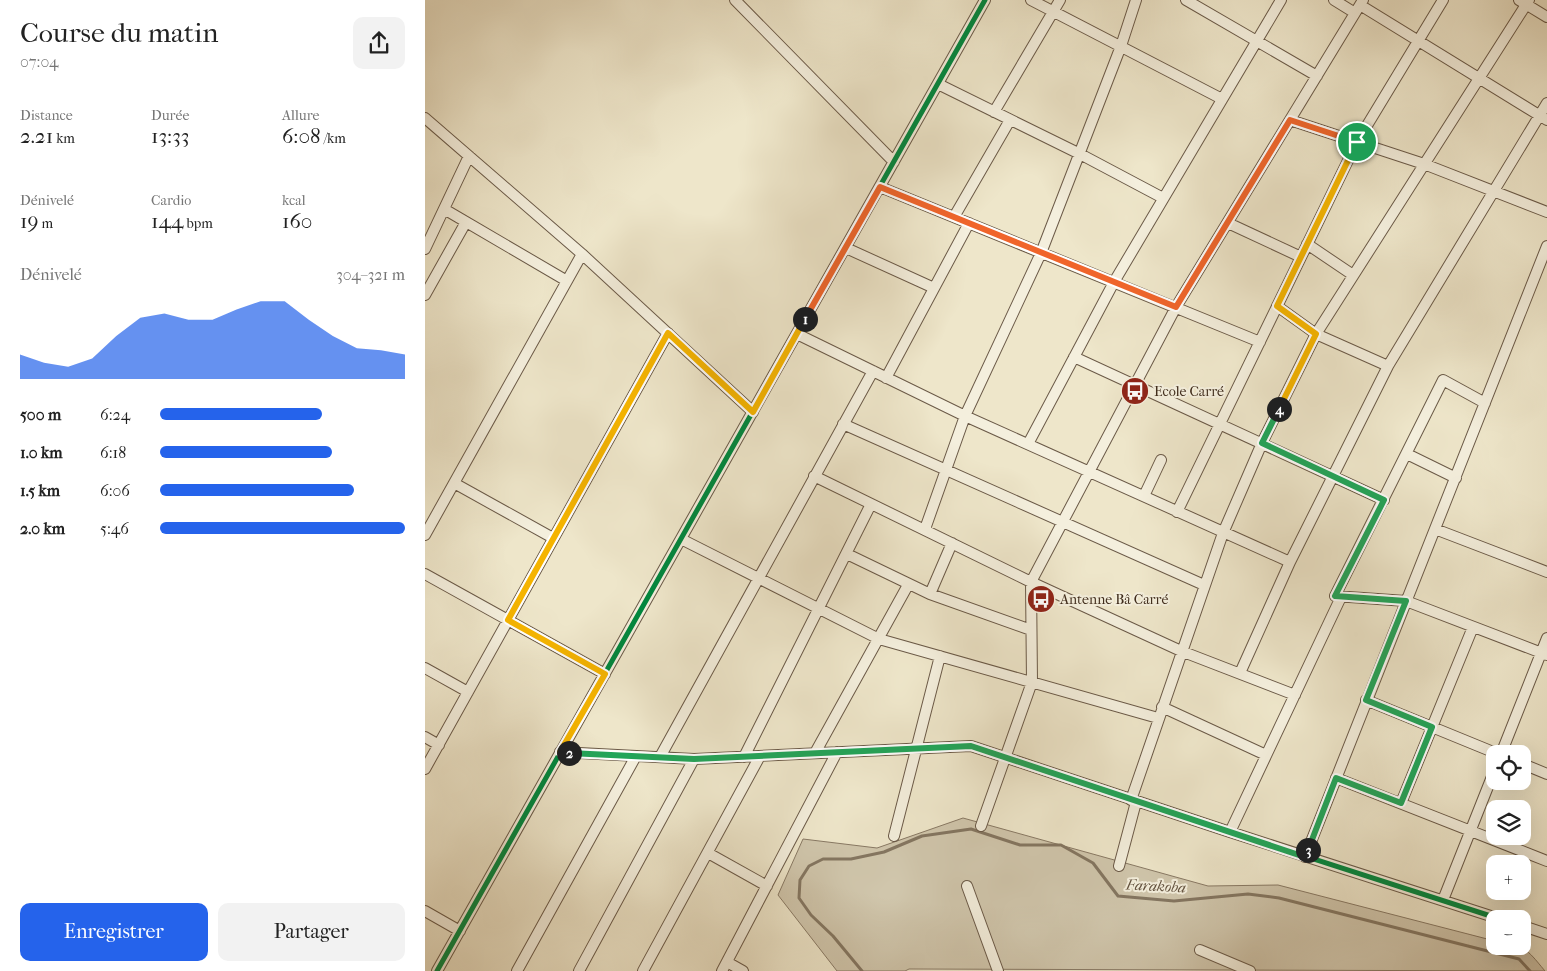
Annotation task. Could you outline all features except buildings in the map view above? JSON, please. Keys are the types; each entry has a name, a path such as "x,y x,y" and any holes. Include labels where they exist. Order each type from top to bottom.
{"street":[{"path":"735,0 894,162"},
{"path":"437,971 985,0"},
{"path":"1031,0 1222,99"},
{"path":"994,112 1060,0"},
{"path":"925,529 965,416 1041,253 1121,46 1136,0"},
{"path":"1187,0 1317,76"},
{"path":"1028,444 1113,282 1281,0"},
{"path":"1334,0 1359,6 1543,117"},
{"path":"1177,512 1357,142 1443,0"},
{"path":"1119,866 1133,801 1158,718 1204,585 1223,534 1262,443 1316,334 1479,78 1525,1 1547,16"},
{"path":"981,826 1031,682 1031,582 1176,307 1359,6"},
{"path":"938,84 1080,154 1163,198"},
{"path":"1240,674 1290,562 1387,366 1493,190 1543,117 1547,103"},
{"path":"425,118 582,254 753,412"},
{"path":"955,217 1010,120"},
{"path":"1290,120 1424,164 1547,212"},
{"path":"425,249 469,156"},
{"path":"880,187 1260,342"},
{"path":"444,209 567,281"},
{"path":"425,295 466,222"},
{"path":"885,378 969,223"},
{"path":"1228,223 1301,256"},
{"path":"1307,244 1353,276"},
{"path":"1305,857 1547,246"},
{"path":"845,248 934,288"},
{"path":"425,536 582,254"},
{"path":"1277,306 1316,334 1387,366"},
{"path":"425,769 668,333"},
{"path":"797,334 965,416 1090,471 1223,534 1290,562"},
{"path":"1074,357 1384,500"},
{"path":"660,757 873,371"},
{"path":"1485,403 1443,380 1335,596 1406,601 1544,654"},
{"path":"843,424 1204,585"},
{"path":"1407,454 1456,478"},
{"path":"1144,496 1161,460"},
{"path":"815,476 1031,582 1181,651 1295,694"},
{"path":"454,483 553,538"},
{"path":"744,757 871,504"},
{"path":"1435,528 1547,572"},
{"path":"681,539 879,639 1158,718"},
{"path":"930,594 952,543"},
{"path":"847,554 930,594 1031,630"},
{"path":"425,574 605,674"},
{"path":"815,753 908,584"},
{"path":"1230,832 1341,597"},
{"path":"1401,803 1473,627"},
{"path":"1504,745 1544,654 1547,638"},
{"path":"894,836 940,656"},
{"path":"425,668 468,692"},
{"path":"1366,700 1486,748"},
{"path":"1162,707 1267,755"},
{"path":"425,737 439,745"},
{"path":"560,752 694,759 971,746 1133,801 1486,914"},
{"path":"743,971 724,966 837,752"},
{"path":"517,971 636,756"},
{"path":"643,971 760,756"},
{"path":"579,971 694,759"},
{"path":"1531,767 1547,774"},
{"path":"1336,778 1547,861"},
{"path":"1443,900 1487,790"},
{"path":"708,853 767,886"},
{"path":"967,886 999,971"},
{"path":"425,911 460,931"},
{"path":"1531,929 1547,934"},
{"path":"1200,950 1228,967 1250,971"}],"shaded area":[{"path":"963,818 1208,886 1278,885 1486,939 1486,955 1531,955 1545,971 909,969 905,971 837,971 778,895 803,839 877,848"}],"waterway":[{"name":"Farakoba","path":"862,971 833,936 811,915 799,898 800,880 809,866 823,859 851,859 884,852 922,836 971,829 1020,845 1061,845 1093,863 1118,896 1174,901 1248,894 1279,898 1519,959 1530,971"}],"cycle path":[{"path":"437,971 985,0"},
{"path":"560,752 694,759 971,746 1486,914"}],"place":[{"name":"Ecole Carré","path":"1135,391"},
{"name":"Antenne Bâ Carré","path":"1041,599"}],"route":[{"path":"1290,120 1357,142 1277,306 1316,334 1262,443 1384,500 1335,596 1406,601 1366,700 1432,727 1401,803 1336,778 1305,857 971,746 694,759 560,752 605,674 508,620 668,333 753,412 880,187 1176,307 1290,120"}]}
